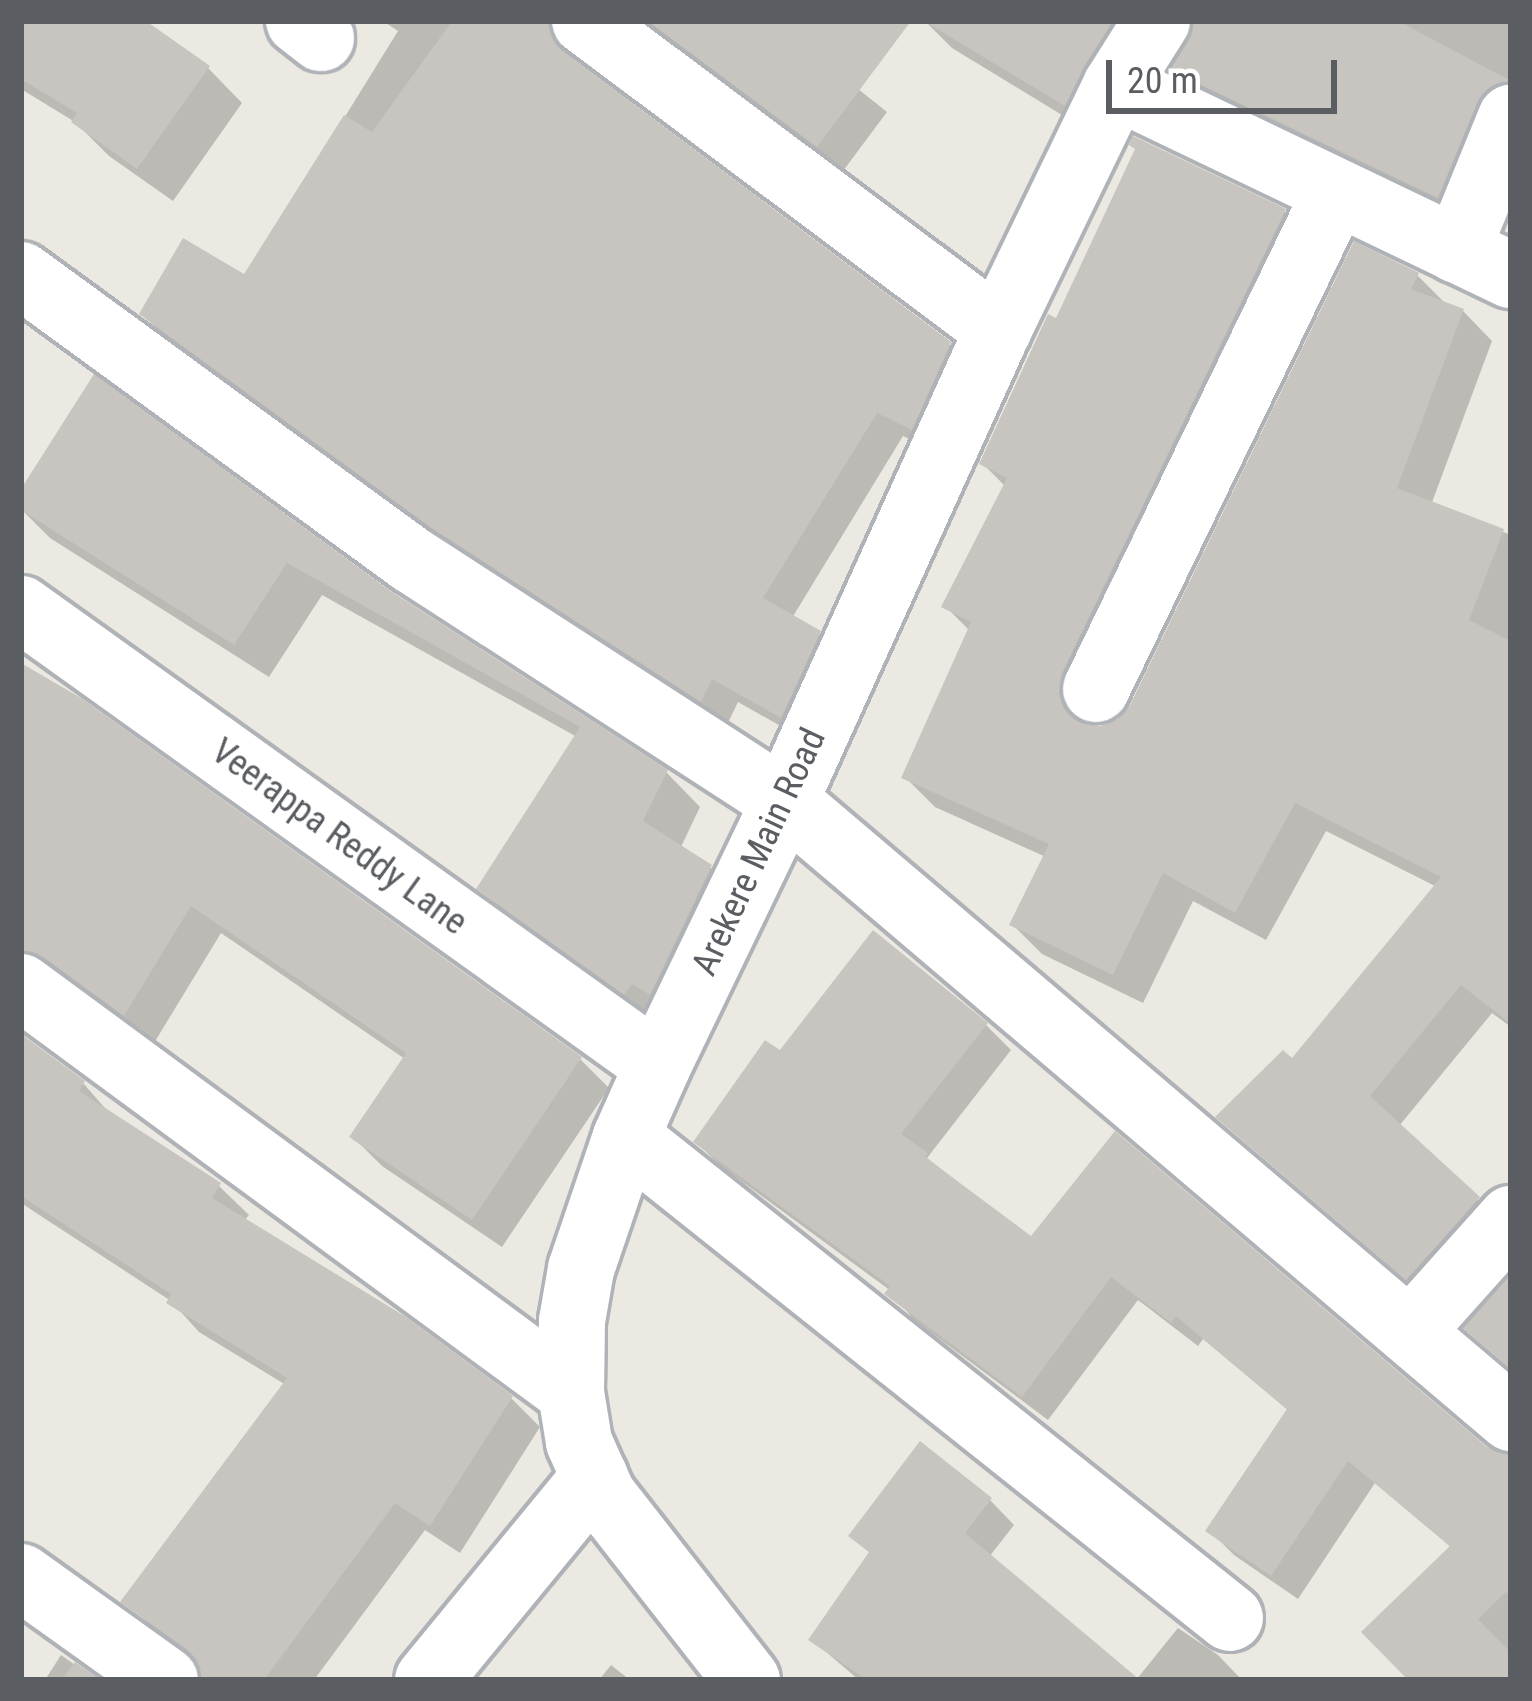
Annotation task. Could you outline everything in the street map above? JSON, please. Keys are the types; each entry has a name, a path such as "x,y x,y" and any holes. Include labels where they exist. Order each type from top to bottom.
{"street":[{"path":"585,21 998,330"},
{"name":"Arekere Main Road","path":"746,1680 632,1536 579,1442 571,1392 572,1322 581,1269 626,1137 658,1065 785,801 998,330 1116,86 1157,21"},
{"path":"1116,86 1484,262 1511,118"},
{"path":"1096,689 1336,192"},
{"path":"21,275 412,560 785,801 1511,1418"},
{"name":"Veerappa Reddy Lane","path":"21,609 658,1065"},
{"path":"21,987 571,1392"},
{"path":"626,1137 1230,1618"},
{"path":"1409,1332 1511,1219"},
{"path":"428,1680 596,1477"},
{"path":"21,1577 165,1680"}],"building":[{"path":"21,21 146,21 210,66 137,169 71,122 77,113 21,79"},
{"path":"452,21 548,21 563,51 951,342 912,430 877,413 763,598 821,631 781,718 712,679 701,702 433,529 139,314 183,238 244,274 344,115 372,132"},
{"path":"648,21 911,21 817,147"},
{"path":"924,21 1113,21 1065,106"},
{"path":"1194,21 1398,21 1511,81 1489,88 1477,103 1438,198 1170,70"},
{"path":"1133,136 1286,209 1062,673 1059,693 1064,709 1079,722 1100,726 1118,719 1130,705 1354,241 1419,273 1411,289 1464,309 1397,488 1504,529 1469,620 1511,641 1511,1024 1461,985 1370,1096 1480,1197 1406,1280 1215,1117 1283,1050 1292,1058 1441,877 1295,803 1235,913 1163,873 1113,975 1009,925 1049,844 901,778 971,622 941,607 1007,478 979,464 1048,314 1056,318 1135,149 1129,145"},
{"path":"94,374 392,592 668,770 643,821 712,865 650,995 632,984 624,995 476,889 580,727 287,563 234,645 21,510 21,489"},
{"path":"21,663 81,698 582,1057 472,1220 349,1137 406,1053 191,906 124,1016 43,957 21,950"},
{"path":"873,930 988,1023 901,1134 928,1153 925,1157 1031,1236 1115,1131 1487,1447 1511,1454 1511,1597 1506,1592 1478,1619 1511,1653 1511,1680 1408,1680 1361,1632 1450,1546 1348,1461 1271,1576 1205,1531 1287,1409 1176,1316 1171,1323 1111,1277 1022,1397 884,1294 890,1286 693,1142 765,1040 780,1050"},
{"path":"21,1034 85,1081 79,1091 221,1183 212,1198 406,1317 513,1396 430,1526 395,1503 264,1680 202,1680 188,1650 120,1602 287,1378 166,1303 171,1294 21,1196"},
{"path":"1511,1275 1511,1369 1463,1328"},
{"path":"920,1441 992,1498 965,1533 1140,1680 867,1680 808,1640 869,1552 848,1536"},
{"path":"75,1662 101,1680 62,1680"}]}
